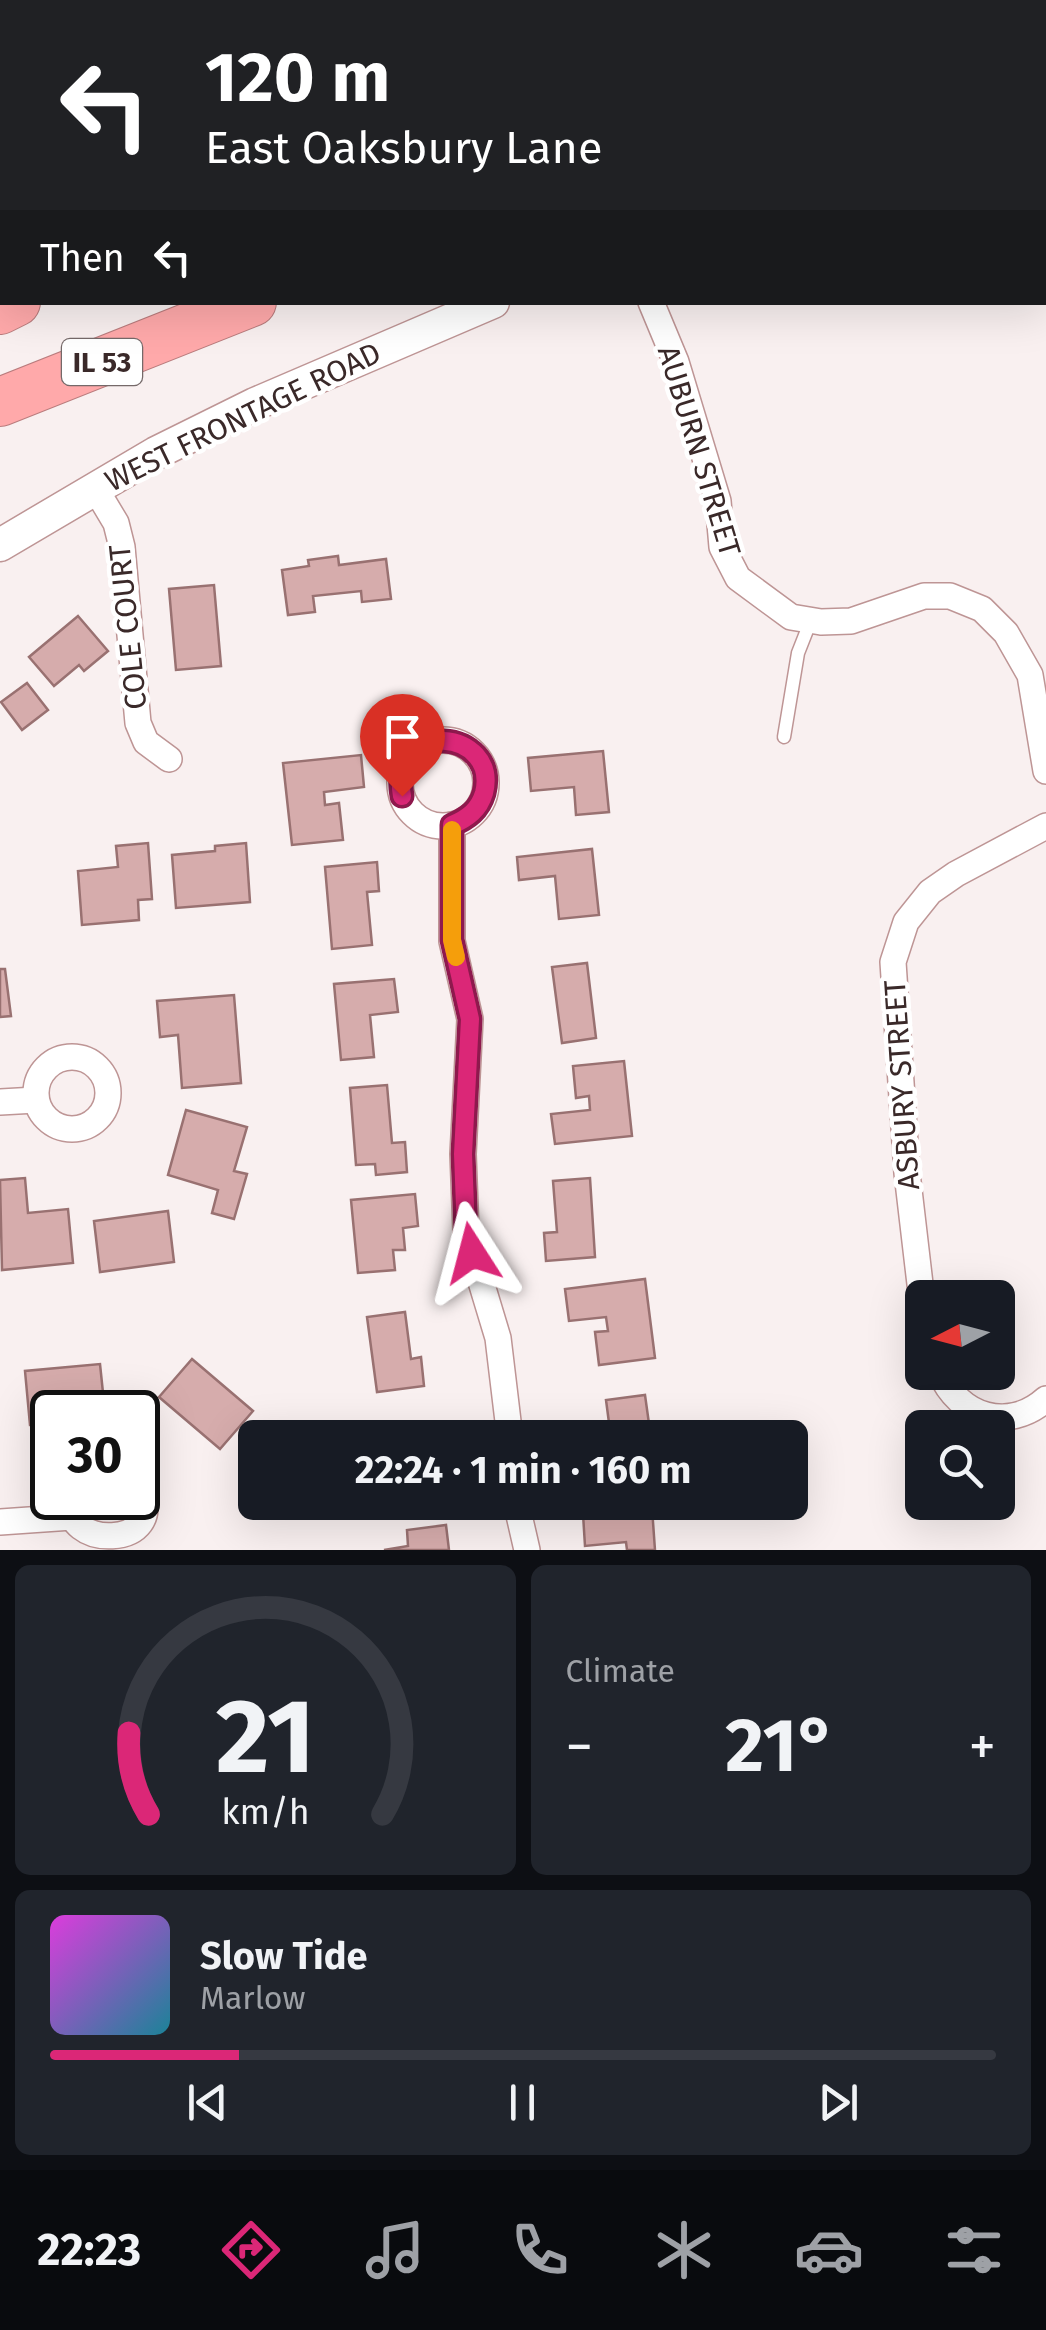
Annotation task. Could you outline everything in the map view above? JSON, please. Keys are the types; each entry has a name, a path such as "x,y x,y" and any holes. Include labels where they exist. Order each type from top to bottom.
{"highway":[{"name":"IL 53","path":"0,402 245,305"},
{"path":"0,438 64,408 204,322"}],"street":[{"name":"WEST FRONTAGE ROAD","path":"0,546 95,488 255,404 487,305"},
{"name":"AUBURN STREET","path":"651,305 676,362 718,501 722,547 738,578 791,617 811,620 851,621 924,596 950,596 982,608 1006,633 1030,675 1046,771"},
{"name":"COLE COURT","path":"95,488 116,523 122,547 138,723 146,742 170,759"},
{"path":"452,825 452,940 470,1019 463,1154 466,1232 498,1338 508,1420"},
{"name":"ASBURY STREET","path":"920,1280 907,1173 893,962 906,922 930,892 1046,826"},
{"path":"0,1102 36,1100"},
{"path":"953,1390 968,1410 996,1417 1032,1412 1046,1399"},
{"path":"0,1522 30,1516"},
{"path":"78,1520 84,1536 95,1542 118,1543 137,1529 141,1520"},
{"path":"520,1520 527,1550"}],"lane":[{"path":"784,736 798,653 811,620"}],"building":[{"path":"338,556 339,565 386,559 391,599 362,602 361,591 313,596 315,612 288,615 282,570 309,566 308,560"},
{"path":"214,585 221,666 176,670 169,589"},
{"path":"78,616 108,651 84,671 79,665 54,686 29,657"},
{"path":"27,683 48,710 22,730 1,702"},
{"path":"603,751 609,812 576,815 574,787 531,791 528,758"},
{"path":"361,755 364,787 324,792 325,805 339,803 343,840 292,845 283,763"},
{"path":"148,843 152,899 138,900 139,920 82,925 78,871 118,867 116,846"},
{"path":"246,843 250,902 176,908 172,855"},
{"path":"592,849 599,915 559,919 555,876 519,880 517,857"},
{"path":"377,862 379,891 367,892 372,945 332,949 325,867"},
{"path":"587,963 596,1038 562,1043 552,967"},
{"path":"0,969 5,969 11,1016 0,1017"},
{"path":"394,979 398,1012 370,1015 374,1057 341,1060 334,984"},
{"path":"234,995 241,1083 182,1088 178,1035 160,1037 157,1001"},
{"path":"624,1061 632,1136 555,1144 551,1114 590,1110 589,1096 576,1098 573,1066"},
{"path":"387,1085 392,1143 405,1142 407,1172 376,1175 375,1164 356,1165 350,1088"},
{"path":"186,1110 247,1127 234,1171 247,1174 234,1219 212,1213 218,1190 168,1175"},
{"path":"25,1178 28,1213 68,1209 73,1263 2,1270 0,1180"},
{"path":"590,1178 595,1257 546,1261 544,1233 557,1232 553,1181"},
{"path":"415,1194 418,1226 403,1228 405,1250 393,1250 395,1270 358,1273 351,1200"},
{"path":"168,1211 174,1262 100,1272 94,1221"},
{"path":"645,1279 655,1358 599,1365 595,1332 608,1331 606,1317 569,1321 565,1289"},
{"path":"405,1312 411,1359 421,1357 424,1386 377,1392 367,1317"},
{"path":"192,1359 253,1411 245,1420 238,1420 238,1428 220,1449 160,1396"},
{"path":"100,1364 103,1390 30,1390 30,1425 25,1371"},
{"path":"645,1395 648,1420 609,1420 606,1400"},
{"path":"583,1520 653,1520 655,1550 627,1550 626,1542 585,1546"},
{"path":"446,1525 449,1550 384,1550 408,1546 407,1530"}],"slow traffic":[{"path":"452,830 452,940 456,957"}],"route":[{"path":"402,796 400,784 406,760 425,744 453,741 476,756 483,769 483,798 476,810 452,825 452,940 470,1019 463,1154 466,1232 472,1253"}]}
